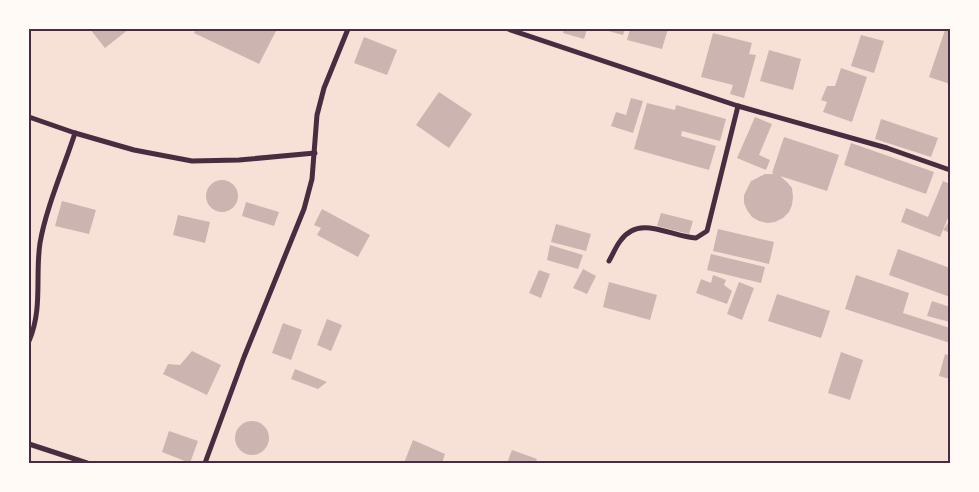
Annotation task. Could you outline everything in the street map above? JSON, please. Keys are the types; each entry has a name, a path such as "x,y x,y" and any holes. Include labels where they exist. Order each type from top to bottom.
{"street":[{"path":"205,463 244,357 304,209 312,179 317,115 324,88 348,29"},
{"path":"508,29 738,106 887,148 950,170"},
{"path":"609,261 621,240 643,227 696,238 707,231 738,106"},
{"path":"29,117 134,150 192,161 239,160 315,153"},
{"path":"29,341 37,316 40,245 43,228 75,133"},
{"path":"29,444 87,463"}],"building":[{"path":"90,29 129,29 105,48"},
{"path":"196,29 277,29 259,64 194,33"},
{"path":"564,29 587,29 584,39 563,33"},
{"path":"601,29 625,29 623,35"},
{"path":"630,29 668,29 662,49 627,40"},
{"path":"945,30 950,32 950,84 929,77"},
{"path":"713,33 752,43 749,54 756,55 744,98 730,94 733,85 701,77"},
{"path":"861,35 884,41 874,73 851,66"},
{"path":"364,37 397,50 387,75 354,63"},
{"path":"769,50 801,59 793,90 760,81"},
{"path":"841,68 867,77 852,122 823,112 827,102 821,100 827,86 835,86"},
{"path":"439,92 472,114 449,148 416,125"},
{"path":"631,98 643,101 633,133 611,126 616,112 626,115"},
{"path":"647,103 675,110 676,105 726,119 720,141 682,131 681,136 716,146 709,170 634,149"},
{"path":"755,117 772,124 759,155 770,160 766,170 737,158"},
{"path":"881,119 938,138 931,157 875,139"},
{"path":"784,137 839,155 827,191 780,176 792,188 792,205 789,212 783,218 767,223 752,217 744,203 744,195 751,181 765,174 774,174 772,173"},
{"path":"851,143 934,172 926,194 844,165"},
{"path":"222,180 234,184 238,196 234,208 222,212 210,208 206,196 210,184"},
{"path":"943,181 950,184 950,213 940,237 901,222 906,208 928,217"},
{"path":"62,201 96,210 89,234 55,226"},
{"path":"246,202 279,212 274,226 242,216"},
{"path":"322,209 370,235 358,257 317,235 321,228 314,225"},
{"path":"661,213 693,221 689,234 657,226"},
{"path":"178,215 210,222 205,243 173,235"},
{"path":"950,220 950,233 943,230"},
{"path":"556,224 591,234 586,251 551,242"},
{"path":"718,229 774,242 769,264 713,251"},
{"path":"550,245 583,255 578,269 547,260"},
{"path":"898,249 950,268 950,297 889,275"},
{"path":"711,254 765,267 761,283 707,270"},
{"path":"583,269 596,276 587,294 573,288"},
{"path":"539,270 550,274 541,298 529,293"},
{"path":"713,275 726,280 724,285 732,291 727,304 696,293 701,279 711,283"},
{"path":"856,275 909,293 903,313 950,328 950,343 845,309"},
{"path":"609,282 657,295 650,320 603,307"},
{"path":"739,282 754,288 742,320 727,314"},
{"path":"777,294 830,311 821,338 768,321"},
{"path":"932,301 950,307 950,322 927,316"},
{"path":"327,319 342,325 331,351 317,345"},
{"path":"283,323 302,330 291,360 272,353"},
{"path":"192,351 221,365 207,395 163,374 168,364 180,365"},
{"path":"841,352 863,360 850,400 828,393"},
{"path":"945,354 950,356 950,379 939,376"},
{"path":"295,369 327,382 318,389 291,379"},
{"path":"252,421 259,422 264,426 268,431 268,445 264,450 259,454 252,455 245,454 240,450 236,445 235,438 236,431 240,426 245,422"},
{"path":"169,431 198,441 190,463 162,452"},
{"path":"413,440 445,454 442,463 404,463"},
{"path":"512,450 537,459 535,463 507,463"}]}
